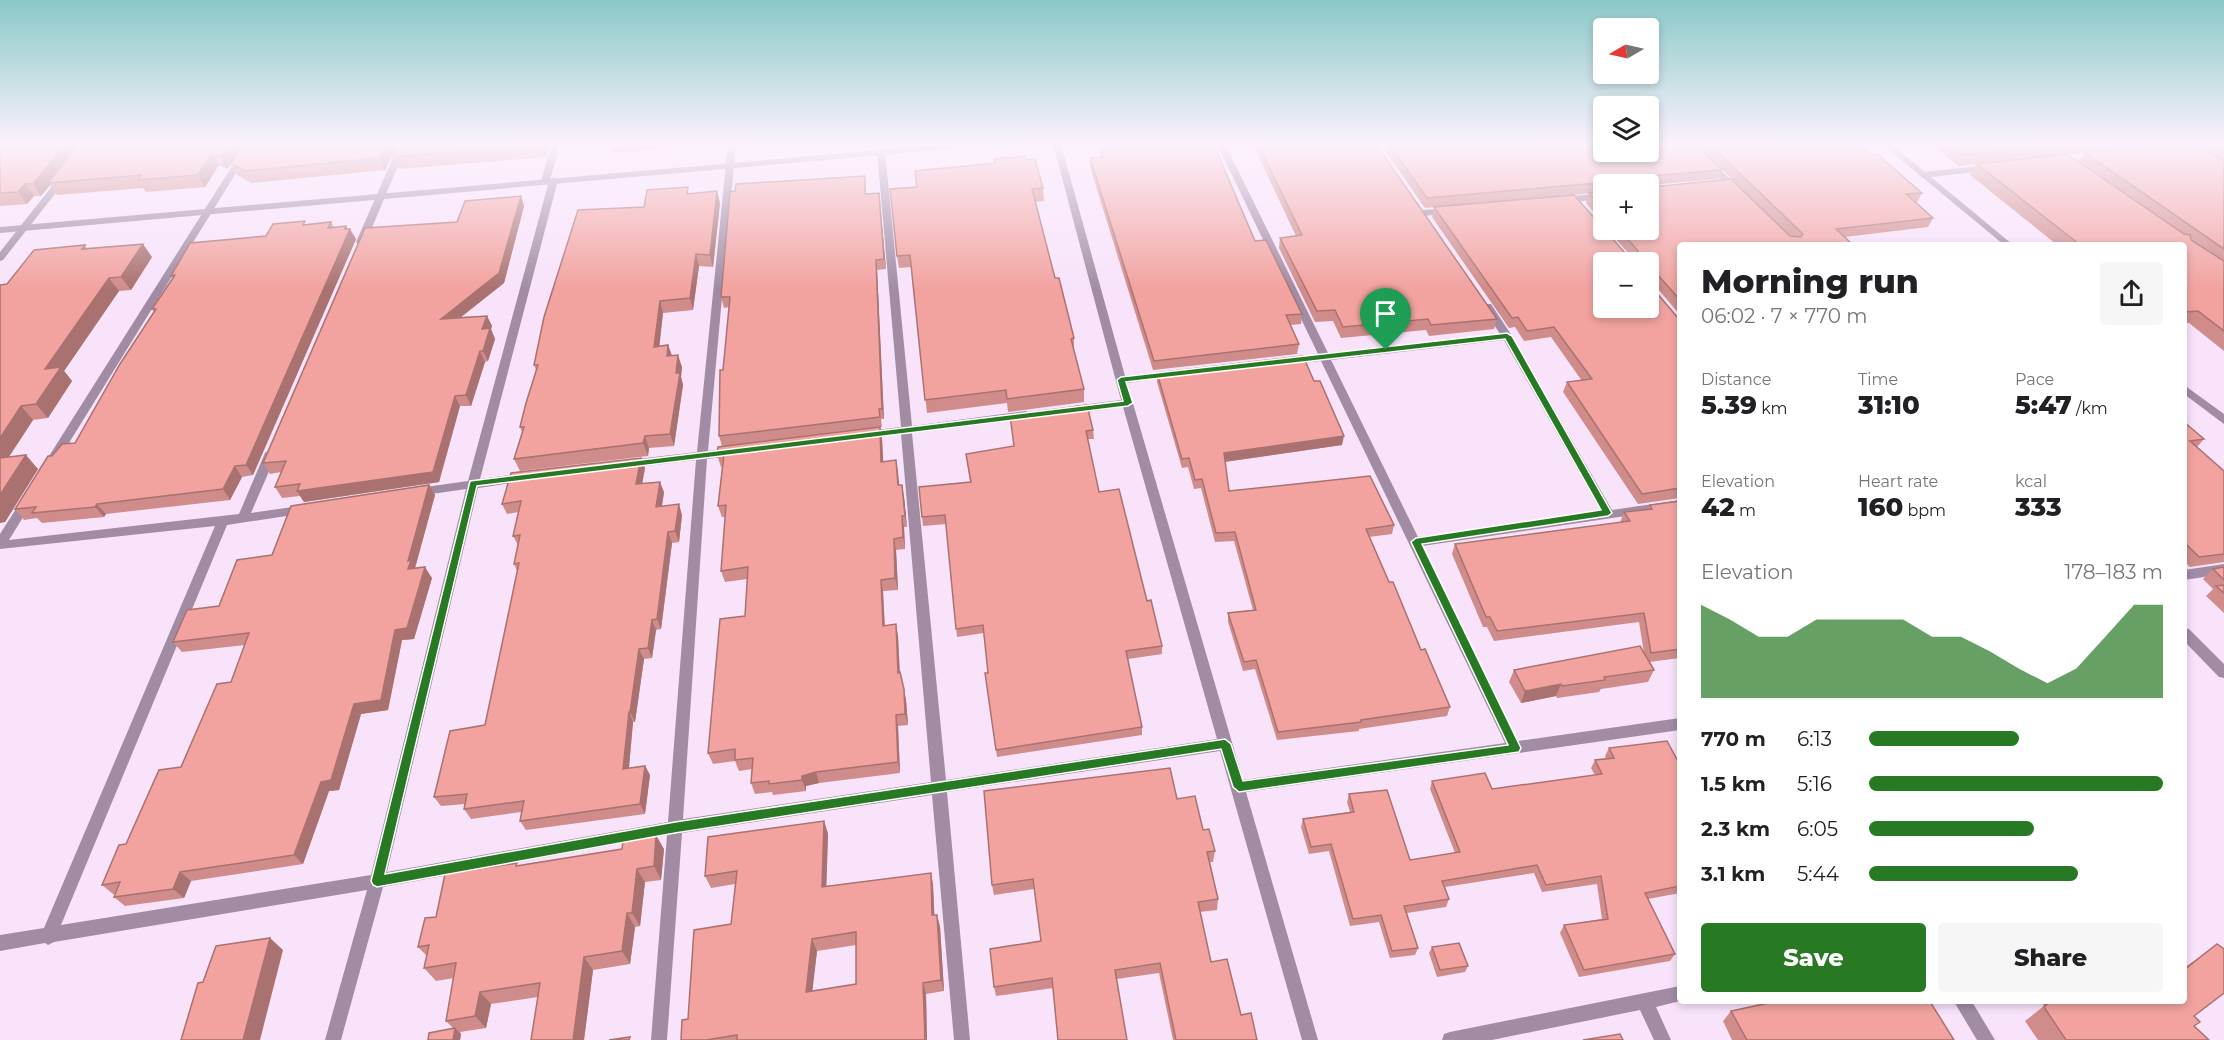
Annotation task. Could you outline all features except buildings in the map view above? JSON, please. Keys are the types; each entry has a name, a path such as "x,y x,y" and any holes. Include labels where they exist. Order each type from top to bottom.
{"street":[{"path":"0,258 51,193"},
{"path":"50,464 220,193"},
{"path":"357,251 382,193"},
{"path":"0,231 427,193"},
{"path":"333,1040 377,881 546,193"},
{"path":"659,1040 702,455 728,193"},
{"path":"893,193 907,430 962,1040"},
{"path":"1070,193 1121,380 1311,1040"},
{"path":"1245,193 1515,748"},
{"path":"1739,193 1745,199"},
{"path":"1945,193 2006,242"},
{"path":"1552,201 1593,197"},
{"path":"1575,199 1583,208"},
{"path":"1430,223 1420,209 1458,210"},
{"path":"1484,302 1507,336 1608,513"},
{"path":"1280,362 1507,336"},
{"path":"1121,380 1178,373"},
{"path":"2187,390 2224,420"},
{"path":"1058,411 1128,403"},
{"path":"850,437 1035,414"},
{"path":"243,518 275,443"},
{"path":"622,465 748,450"},
{"path":"404,494 542,475"},
{"path":"0,544 31,494"},
{"path":"1416,542 1677,504"},
{"path":"0,544 223,521 323,506"},
{"path":"48,937 223,521"},
{"path":"2187,575 2224,569"},
{"path":"2187,640 2224,673"},
{"path":"1239,787 1677,724"},
{"path":"0,943 48,937 377,881 675,827 1225,744"},
{"path":"1450,1040 1677,994"},
{"path":"1644,1000 1663,1040"},
{"path":"1964,1004 1988,1040"}],"route":[{"path":"1507,336 1608,513 1416,542 1515,748 1239,787 1225,744 675,827 377,881 473,483 1128,403 1121,380 1386,350 1507,336"}]}
